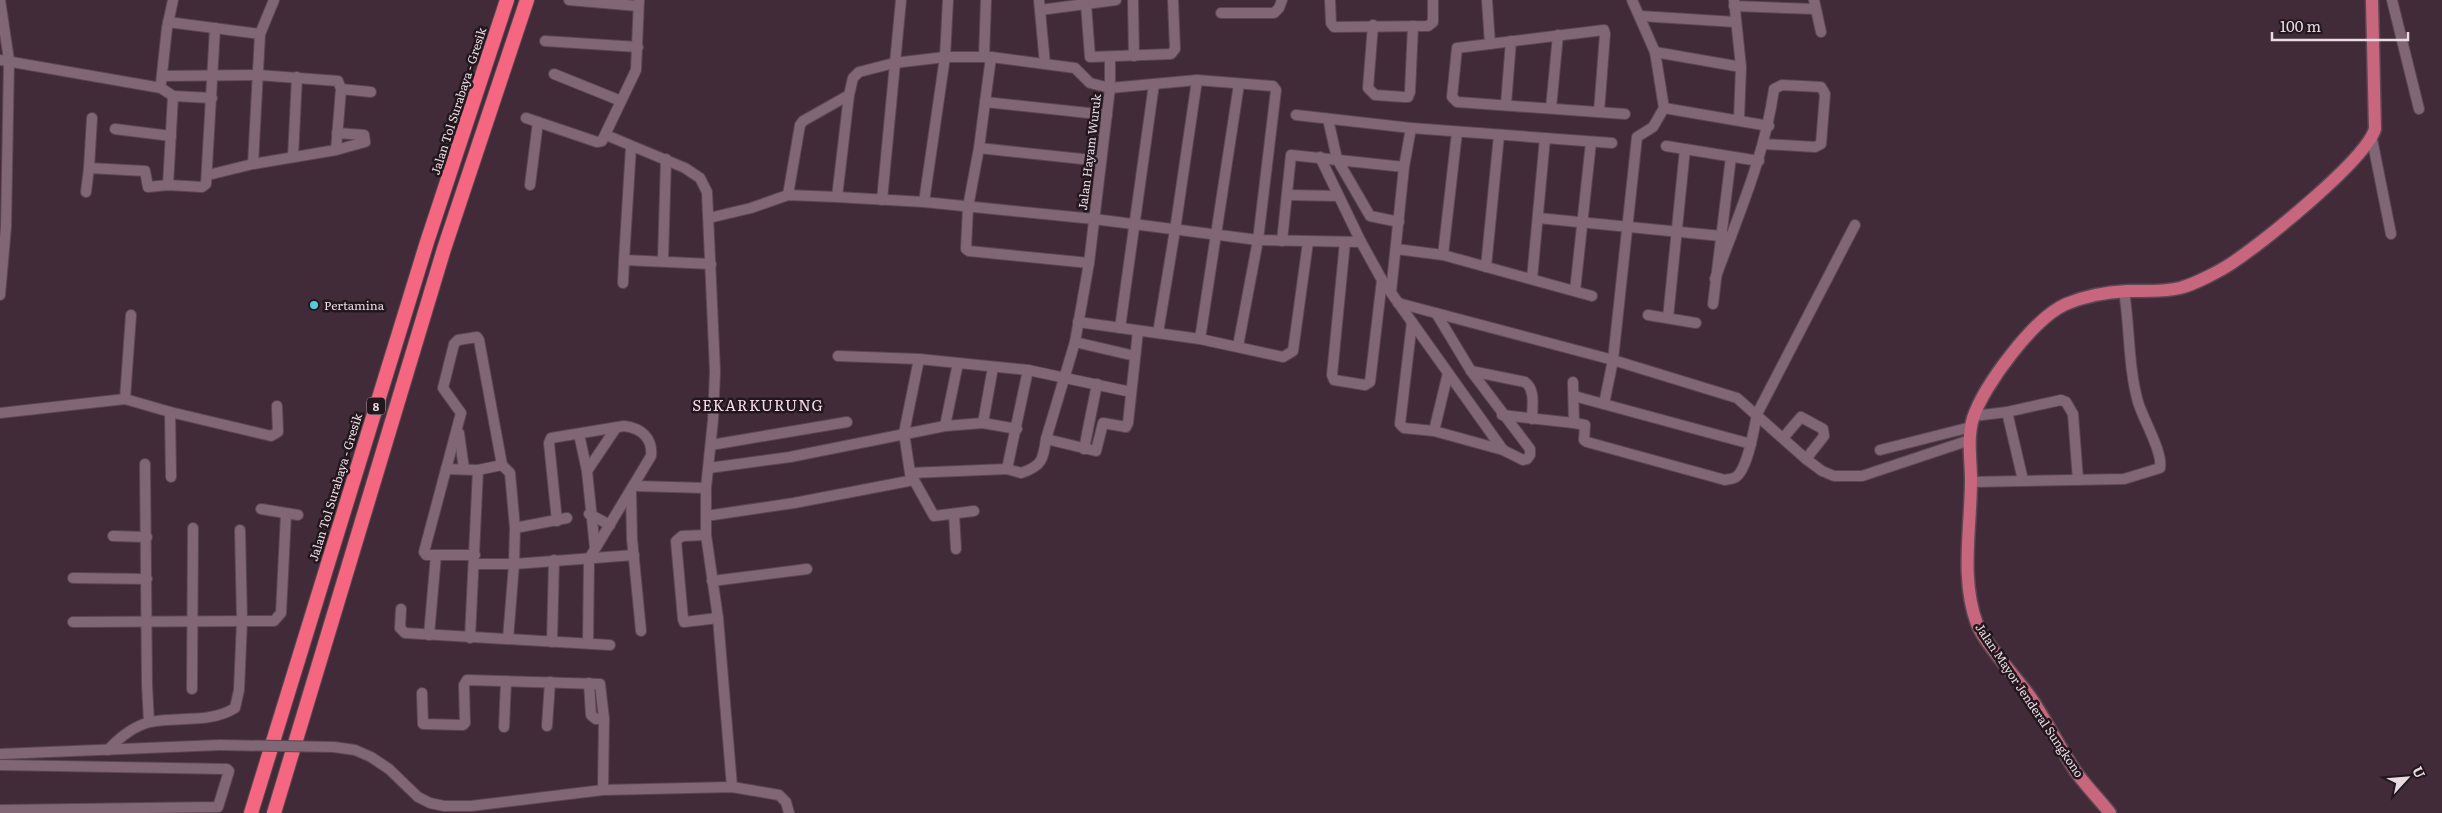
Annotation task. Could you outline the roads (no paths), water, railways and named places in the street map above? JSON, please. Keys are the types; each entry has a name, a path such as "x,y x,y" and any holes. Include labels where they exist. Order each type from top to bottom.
{"highway":[{"name":"Jalan Tol Surabaya - Gresik","path":"251,813 427,242 507,0"},
{"name":"8","path":"274,813 459,203 526,0"}],"main road":[{"path":"2372,0 2376,110 2375,129 2372,139"},
{"name":"Jalan Mayor Jenderal Sungkono","path":"2110,813 2076,772 2031,698 1979,628 1971,606 1967,575 1971,428 1988,388 2030,333 2048,315 2065,304 2091,296 2124,291 2160,291 2181,288 2231,264 2280,227 2354,159 2372,139"}],"street":[{"path":"0,0 4,60 3,226 0,295"},
{"path":"160,88 168,22 173,0"},
{"path":"253,164 260,34 274,0"},
{"path":"526,118 597,142 602,141 636,70 638,3 569,0"},
{"path":"882,200 901,0"},
{"path":"924,202 945,57 948,0"},
{"path":"986,0 988,57 985,102 968,207 966,246 969,251 1089,263"},
{"path":"1045,64 1040,5 1086,4 1116,0"},
{"path":"1133,0 1134,56"},
{"path":"1086,4 1088,55 1092,58 1171,54 1174,52 1174,0"},
{"path":"1221,13 1274,13 1280,8 1282,0"},
{"path":"1330,0 1331,23 1334,27 1432,25 1433,0"},
{"path":"1487,0 1490,44"},
{"path":"1604,404 1613,360 1629,227 1637,137 1653,127 1664,108 1654,52 1632,0"},
{"path":"2392,0 2419,109"},
{"path":"1740,119 1741,67 1734,3 1814,4 1821,32"},
{"path":"1640,16 1736,22"},
{"path":"168,22 260,34"},
{"path":"1373,25 1368,88 1374,95 1404,97 1408,97 1410,92 1413,26"},
{"path":"89,168 146,171 148,186 202,187 206,184 214,75 215,28"},
{"path":"1599,112 1606,34 1604,30 1457,48 1452,97 1457,102 1625,114"},
{"path":"1551,108 1558,35"},
{"path":"545,41 638,47"},
{"path":"1506,104 1511,41"},
{"path":"1654,52 1741,67"},
{"path":"837,197 849,95 853,78 859,72 894,63 945,57 988,57 1075,68 1090,83 1110,88 1197,80 1273,86 1276,90 1258,240 1238,346"},
{"name":"Jalan Hayam Wuruk","path":"1007,469 1021,473 1038,466 1043,459 1046,439 1075,342 1089,263 1110,88 1110,57"},
{"path":"4,60 160,88 174,96 212,98"},
{"path":"554,74 621,101"},
{"path":"162,76 297,77 338,81 341,89 336,150"},
{"path":"293,157 297,77"},
{"path":"1158,333 1176,230 1197,80"},
{"path":"1120,328 1154,84"},
{"path":"1200,339 1218,235 1239,84"},
{"path":"1713,304 1715,279 1726,237 1759,161 1769,126 1776,87 1782,85 1817,86 1824,90 1821,144 1814,147 1764,144"},
{"path":"341,89 371,92"},
{"path":"788,195 800,125 803,121 849,95"},
{"path":"168,185 174,96"},
{"path":"985,102 1107,115"},
{"path":"1664,108 1740,119 1769,126"},
{"path":"1296,115 1411,128 1612,143"},
{"path":"86,192 92,118"},
{"path":"1328,119 1337,159 1371,218 1398,222"},
{"path":"530,185 538,122"},
{"path":"1391,292 1404,167 1411,128"},
{"path":"116,129 171,136"},
{"path":"1443,255 1457,132"},
{"path":"208,175 253,164 336,150 365,142 364,135 337,133"},
{"path":"606,135 631,147 666,159 700,178 707,192 715,371 711,445 706,488 706,535 718,618 732,787"},
{"path":"1486,267 1499,135"},
{"path":"1532,279 1545,138"},
{"path":"2372,139 2391,234"},
{"path":"1575,291 1591,142"},
{"path":"1666,146 1759,161"},
{"path":"623,283 631,147"},
{"path":"979,148 1101,161"},
{"path":"1668,318 1685,149"},
{"path":"1282,241 1291,155 1404,167"},
{"path":"1320,157 1361,242 1382,280 1503,450"},
{"path":"1726,237 1731,157"},
{"path":"663,260 666,159"},
{"path":"709,218 751,208 788,195 924,202 1094,219 1258,240 1361,242"},
{"path":"1287,195 1338,196"},
{"path":"1538,218 1726,237"},
{"path":"1502,415 1585,425 1584,440 1587,442 1725,480 1734,479 1740,473 1751,444 1757,414 1855,226"},
{"path":"1078,322 1200,339 1283,357 1293,351 1308,242"},
{"path":"1345,242 1332,375 1334,380 1365,385 1370,382 1382,280"},
{"path":"1396,249 1443,255 1592,296"},
{"path":"624,260 663,260 711,264"},
{"path":"1971,482 2124,478 2160,468 2160,458 2139,404 2133,377 2124,291"},
{"path":"1398,303 1613,360 1737,398 1822,472 1834,476 1862,476 2007,412 2061,400 2066,402 2073,414 2078,480"},
{"path":"1412,322 1400,424 1404,428 1434,431 1503,450 1523,460 1527,459 1530,455 1530,449 1470,371 1436,313"},
{"path":"125,399 131,315"},
{"path":"1648,315 1696,323"},
{"path":"1046,439 1093,451 1098,448 1103,423 1126,427 1138,331"},
{"path":"508,639 514,564 515,528 512,479 510,473 502,465 479,340 477,337 458,340 454,344 443,388 461,411 458,429 424,552 426,555 514,564 634,555"},
{"path":"1075,342 1135,356"},
{"path":"838,356 919,359 1028,370 1131,392"},
{"path":"919,359 904,433 912,477 934,516 974,511"},
{"path":"945,426 958,364"},
{"path":"984,423 993,367"},
{"path":"706,516 794,504 912,477 1007,469 1028,370"},
{"path":"1470,371 1525,382 1530,386 1532,392 1532,419"},
{"path":"1434,431 1448,373"},
{"path":"1573,382 1574,423"},
{"path":"1084,449 1097,384"},
{"path":"1574,396 1751,444"},
{"path":"0,413 125,399 170,412 274,436 278,430 277,406"},
{"path":"170,412 170,476"},
{"path":"2007,412 2023,480"},
{"path":"1783,438 1801,417 1823,429 1824,436 1806,459"},
{"path":"711,445 847,422"},
{"path":"709,468 790,457 945,426 984,423 1017,429"},
{"path":"515,528 562,519 549,443 551,438 632,427 649,438 652,446 651,456 633,489 594,548 589,559 588,643"},
{"path":"587,471 616,428"},
{"path":"1880,450 1971,428"},
{"path":"458,429 464,469"},
{"path":"579,434 587,471 589,514 594,548"},
{"path":"145,464 147,685 150,722"},
{"path":"446,469 478,470 502,465"},
{"path":"470,638 478,470"},
{"path":"633,489 706,488"},
{"path":"633,489 634,555 641,631"},
{"path":"261,509 298,515"},
{"path":"73,622 274,621 281,613 286,514"},
{"path":"589,514 610,525"},
{"path":"954,514 956,549"},
{"path":"192,689 193,528"},
{"path":"108,750 127,733 150,722 214,717 235,708 240,690 242,621 240,530"},
{"path":"706,535 682,536 676,541 682,619 684,622 718,618"},
{"path":"113,536 147,536"},
{"path":"429,635 436,555"},
{"path":"552,642 554,560"},
{"path":"712,581 807,569"},
{"path":"73,578 146,578"},
{"path":"401,609 402,631 470,638 610,644"},
{"path":"422,693 423,724 463,725 465,723 465,682 467,680 589,683 591,715 596,719 604,719 603,790"},
{"path":"504,727 506,681"},
{"path":"547,726 550,682"},
{"path":"0,754 220,745 334,746 355,750 372,757 389,769 418,797 430,804 471,806 603,790 732,787 780,795 786,802 789,813"},
{"path":"0,765 228,770 219,807 139,811 0,810"}],"place":[{"name":"Pertamina","path":"314,305"}],"district":[{"name":"SEKARKURUNG","path":"758,404"}]}
